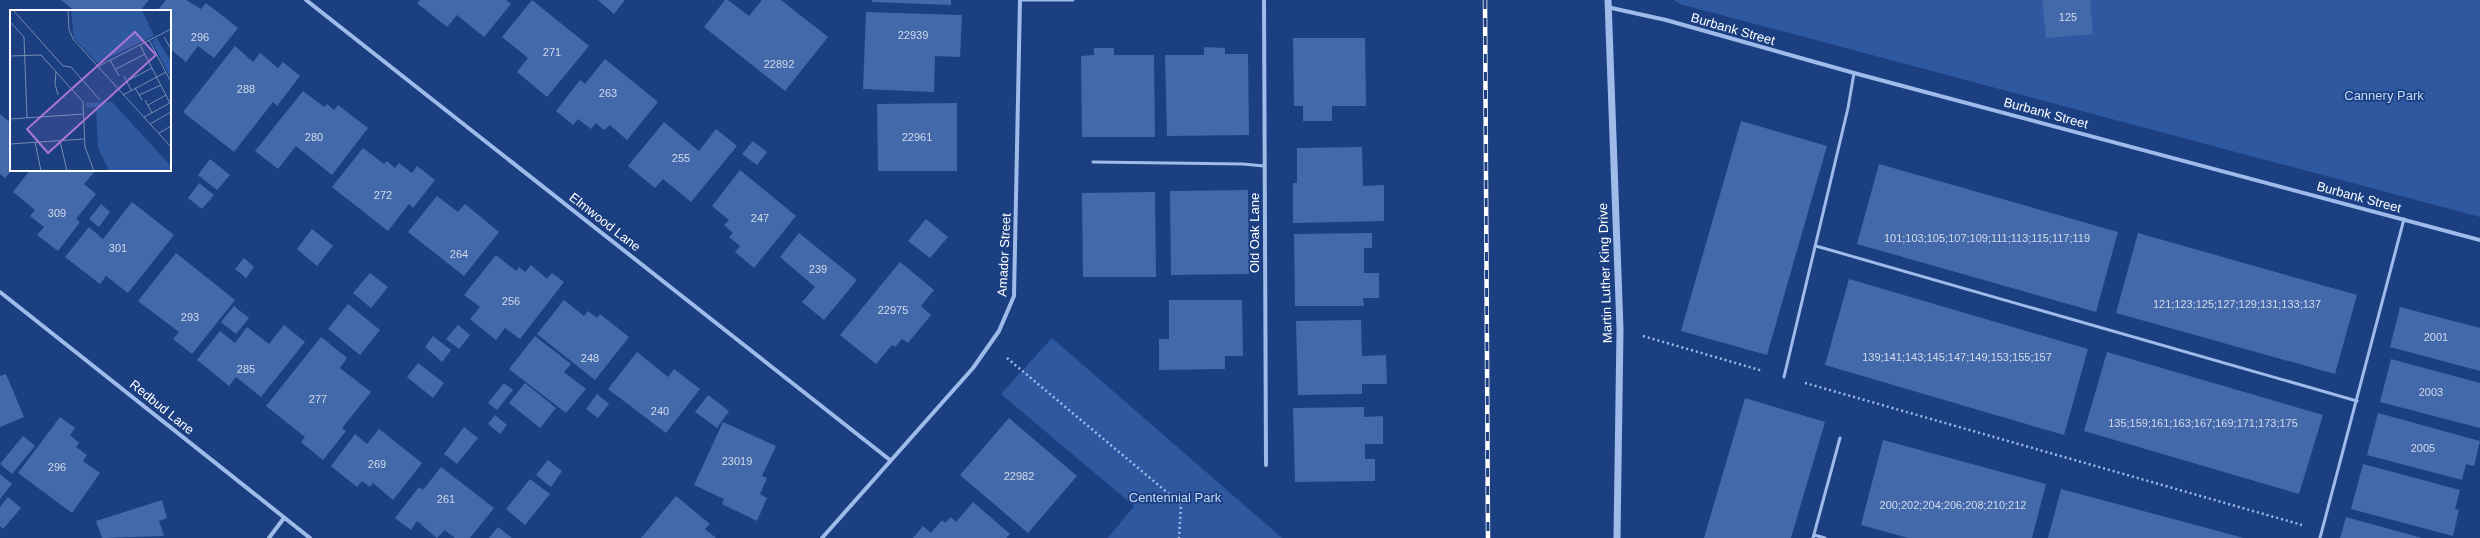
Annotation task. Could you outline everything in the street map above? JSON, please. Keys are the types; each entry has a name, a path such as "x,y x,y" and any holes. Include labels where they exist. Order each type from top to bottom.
{"street":[{"name":"Elmwood Lane","path":"306,0 890,460"},
{"name":"Amador Street","path":"822,538 973,368 999,331 1014,296 1020,0"},
{"name":"Old Oak Lane","path":"1264,0 1266,465"},
{"name":"Burbank Street","path":"1607,4 1854,73 2480,240"},
{"name":"Martin Luther King Drive","path":"1607,4 1620,329 1617,538"},
{"name":"Redbud Lane","path":"0,292 310,538"},
{"path":"269,538 284,518"}],"lane":[{"path":"1020,0 1073,0"},
{"path":"1784,377 1848,108 1854,73"},
{"path":"1093,162 1243,164 1264,166"},
{"path":"2320,538 2404,219"},
{"path":"1816,246 2357,401"},
{"path":"1825,538 1814,537 1840,438"}],"path":[{"path":"1620,329 2322,530"},
{"path":"1027,374 1181,504 1179,538"}],"green space":[{"name":"Cannery Park","path":"1674,0 2480,0 2480,217 1680,4"},
{"name":"Centennial Park","path":"1052,338 1282,538 1108,538 1134,506 1001,394"}],"building":[{"path":"61,0 149,0 141,10 74,10"},
{"path":"166,0 186,0 201,9 206,3 238,28 214,58 198,46 186,62 171,50 171,10 158,10"},
{"path":"420,0 506,0 511,4 484,37 457,15 447,27 417,3"},
{"path":"532,0 589,46 547,97 517,72 528,58 502,37"},
{"path":"598,0 625,0 614,14"},
{"path":"725,0 728,0 749,16 762,0 781,0 828,37 785,91 704,27"},
{"path":"872,0 951,0 951,5 872,2"},
{"path":"2042,0 2090,0 2093,34 2046,38"},
{"path":"866,12 962,15 960,57 935,56 934,92 863,89"},
{"path":"1293,38 1365,38 1366,106 1332,106 1332,121 1303,121 1303,106 1294,106"},
{"path":"235,46 253,62 260,53 278,68 283,62 300,76 277,106 273,102 234,152 183,112"},
{"path":"1204,47 1225,48 1225,54 1248,54 1249,135 1167,136 1165,55 1204,55"},
{"path":"1094,48 1114,48 1114,55 1154,55 1155,137 1082,137 1081,56 1094,55"},
{"path":"605,59 658,102 627,140 610,125 604,130 596,123 591,129 578,119 573,125 556,111 580,80 585,84"},
{"path":"303,91 324,107 327,104 334,110 338,105 368,128 332,175 296,146 278,169 255,151"},
{"path":"957,103 957,171 878,171 877,104"},
{"path":"0,114 10,122 11,171 5,178 0,174"},
{"path":"1741,121 1827,146 1767,355 1681,331"},
{"path":"664,122 699,151 716,129 737,146 691,202 663,179 655,188 628,166"},
{"path":"753,141 767,152 757,165 742,154"},
{"path":"1362,147 1363,186 1384,185 1384,221 1293,223 1293,183 1297,183 1297,148"},
{"path":"363,148 384,164 387,161 395,168 399,163 412,173 417,166 435,180 413,208 409,204 388,231 332,187"},
{"path":"210,159 230,175 217,190 198,175"},
{"path":"1879,164 2118,232 2096,312 1857,244"},
{"path":"740,170 796,216 754,268 735,252 740,246 729,237 733,233 724,225 729,220 712,206"},
{"path":"29,171 95,171 84,184 96,194 76,219 80,222 58,251 37,235 44,227 30,216 35,210 13,192"},
{"path":"199,183 214,195 202,209 188,198"},
{"path":"1248,190 1249,274 1171,275 1170,191"},
{"path":"1155,192 1156,277 1083,277 1082,193"},
{"path":"437,196 458,212 465,204 499,232 464,276 408,232"},
{"path":"132,202 174,235 128,293 106,276 100,284 65,257 89,227 103,239"},
{"path":"101,204 110,212 99,227 89,219"},
{"path":"926,219 948,237 930,258 908,241"},
{"path":"312,229 333,246 317,266 297,249"},
{"path":"799,233 857,280 824,320 802,302 815,287 780,257"},
{"path":"1372,233 1372,248 1364,248 1364,273 1379,273 1379,298 1363,298 1364,306 1295,306 1294,234"},
{"path":"2138,233 2357,295 2335,374 2116,313"},
{"path":"176,253 235,300 192,354 173,339 179,332 138,301"},
{"path":"496,255 516,271 519,267 525,272 531,265 547,279 552,273 564,282 520,339 505,328 496,340 470,319 480,307 464,295"},
{"path":"244,258 254,267 246,278 235,269"},
{"path":"900,262 934,290 921,306 931,315 908,343 902,339 895,347 892,345 876,364 840,335"},
{"path":"370,273 388,287 371,308 353,293"},
{"path":"1849,279 2088,349 2064,435 1825,365"},
{"path":"564,300 584,316 588,311 597,318 600,314 629,337 595,380 537,334"},
{"path":"1169,300 1242,300 1243,356 1225,356 1225,369 1159,370 1159,339 1169,339"},
{"path":"348,304 380,330 360,355 328,329"},
{"path":"234,306 249,318 236,334 221,322"},
{"path":"2400,307 2480,328 2480,371 2390,347"},
{"path":"1361,320 1362,356 1386,355 1387,384 1362,384 1362,394 1298,395 1296,321"},
{"path":"284,325 305,342 261,397 236,377 229,386 197,360 220,331 235,343 247,327 269,344"},
{"path":"458,325 470,335 459,349 446,339"},
{"path":"433,336 451,350 442,362 425,347"},
{"path":"535,336 571,364 564,372 586,389 566,413 509,369"},
{"path":"321,337 347,358 340,368 371,392 342,428 346,431 323,460 301,442 305,437 266,406"},
{"path":"637,352 668,377 674,369 700,389 666,433 608,389"},
{"path":"2107,352 2323,415 2299,494 2084,431"},
{"path":"2391,359 2480,383 2480,428 2380,402"},
{"path":"418,363 444,383 433,398 407,377"},
{"path":"6,374 24,417 0,427 0,376"},
{"path":"504,383 513,390 497,410 488,403"},
{"path":"525,383 556,408 540,428 509,403"},
{"path":"597,394 609,404 598,418 586,409"},
{"path":"708,395 729,411 717,428 695,412"},
{"path":"1745,398 1825,422 1791,538 1704,538"},
{"path":"1364,407 1364,417 1383,416 1383,444 1365,444 1365,459 1375,459 1375,481 1295,482 1293,408"},
{"path":"2378,413 2480,441 2474,466 2466,464 2462,480 2367,455"},
{"path":"495,415 507,425 500,434 488,424"},
{"path":"60,417 75,428 70,435 79,443 76,447 87,455 83,461 100,473 72,513 18,473"},
{"path":"1009,418 1077,476 1028,533 960,475"},
{"path":"723,422 776,446 762,476 767,478 760,494 767,498 757,521 722,504 724,499 694,485"},
{"path":"464,427 478,438 457,464 444,454"},
{"path":"379,429 422,463 393,500 373,483 370,487 362,481 357,487 331,466 355,434 367,444"},
{"path":"23,436 35,446 12,474 0,464"},
{"path":"1883,440 2046,484 2032,538 1908,538 1861,525"},
{"path":"548,460 562,471 551,487 536,475"},
{"path":"2363,464 2460,490 2455,509 2459,510 2453,536 2351,509"},
{"path":"441,467 494,508 470,538 455,538 445,530 437,538 417,521 411,530 395,518 419,487 423,490"},
{"path":"0,474 12,484 0,499"},
{"path":"530,479 550,494 525,525 506,509"},
{"path":"2061,489 2244,538 2048,538"},
{"path":"676,496 710,524 705,529 716,538 641,538"},
{"path":"8,497 21,508 3,529 0,526 0,507"},
{"path":"162,500 167,518 159,521 164,536 102,538 96,521"},
{"path":"973,502 1010,534 1006,538 913,538 923,526 931,533 942,520 945,523 951,517 956,522"},
{"path":"2346,517 2422,538 2340,538"},
{"path":"498,527 512,538 489,538"}],"railway":[{"path":"1485,0 1488,538"}]}
